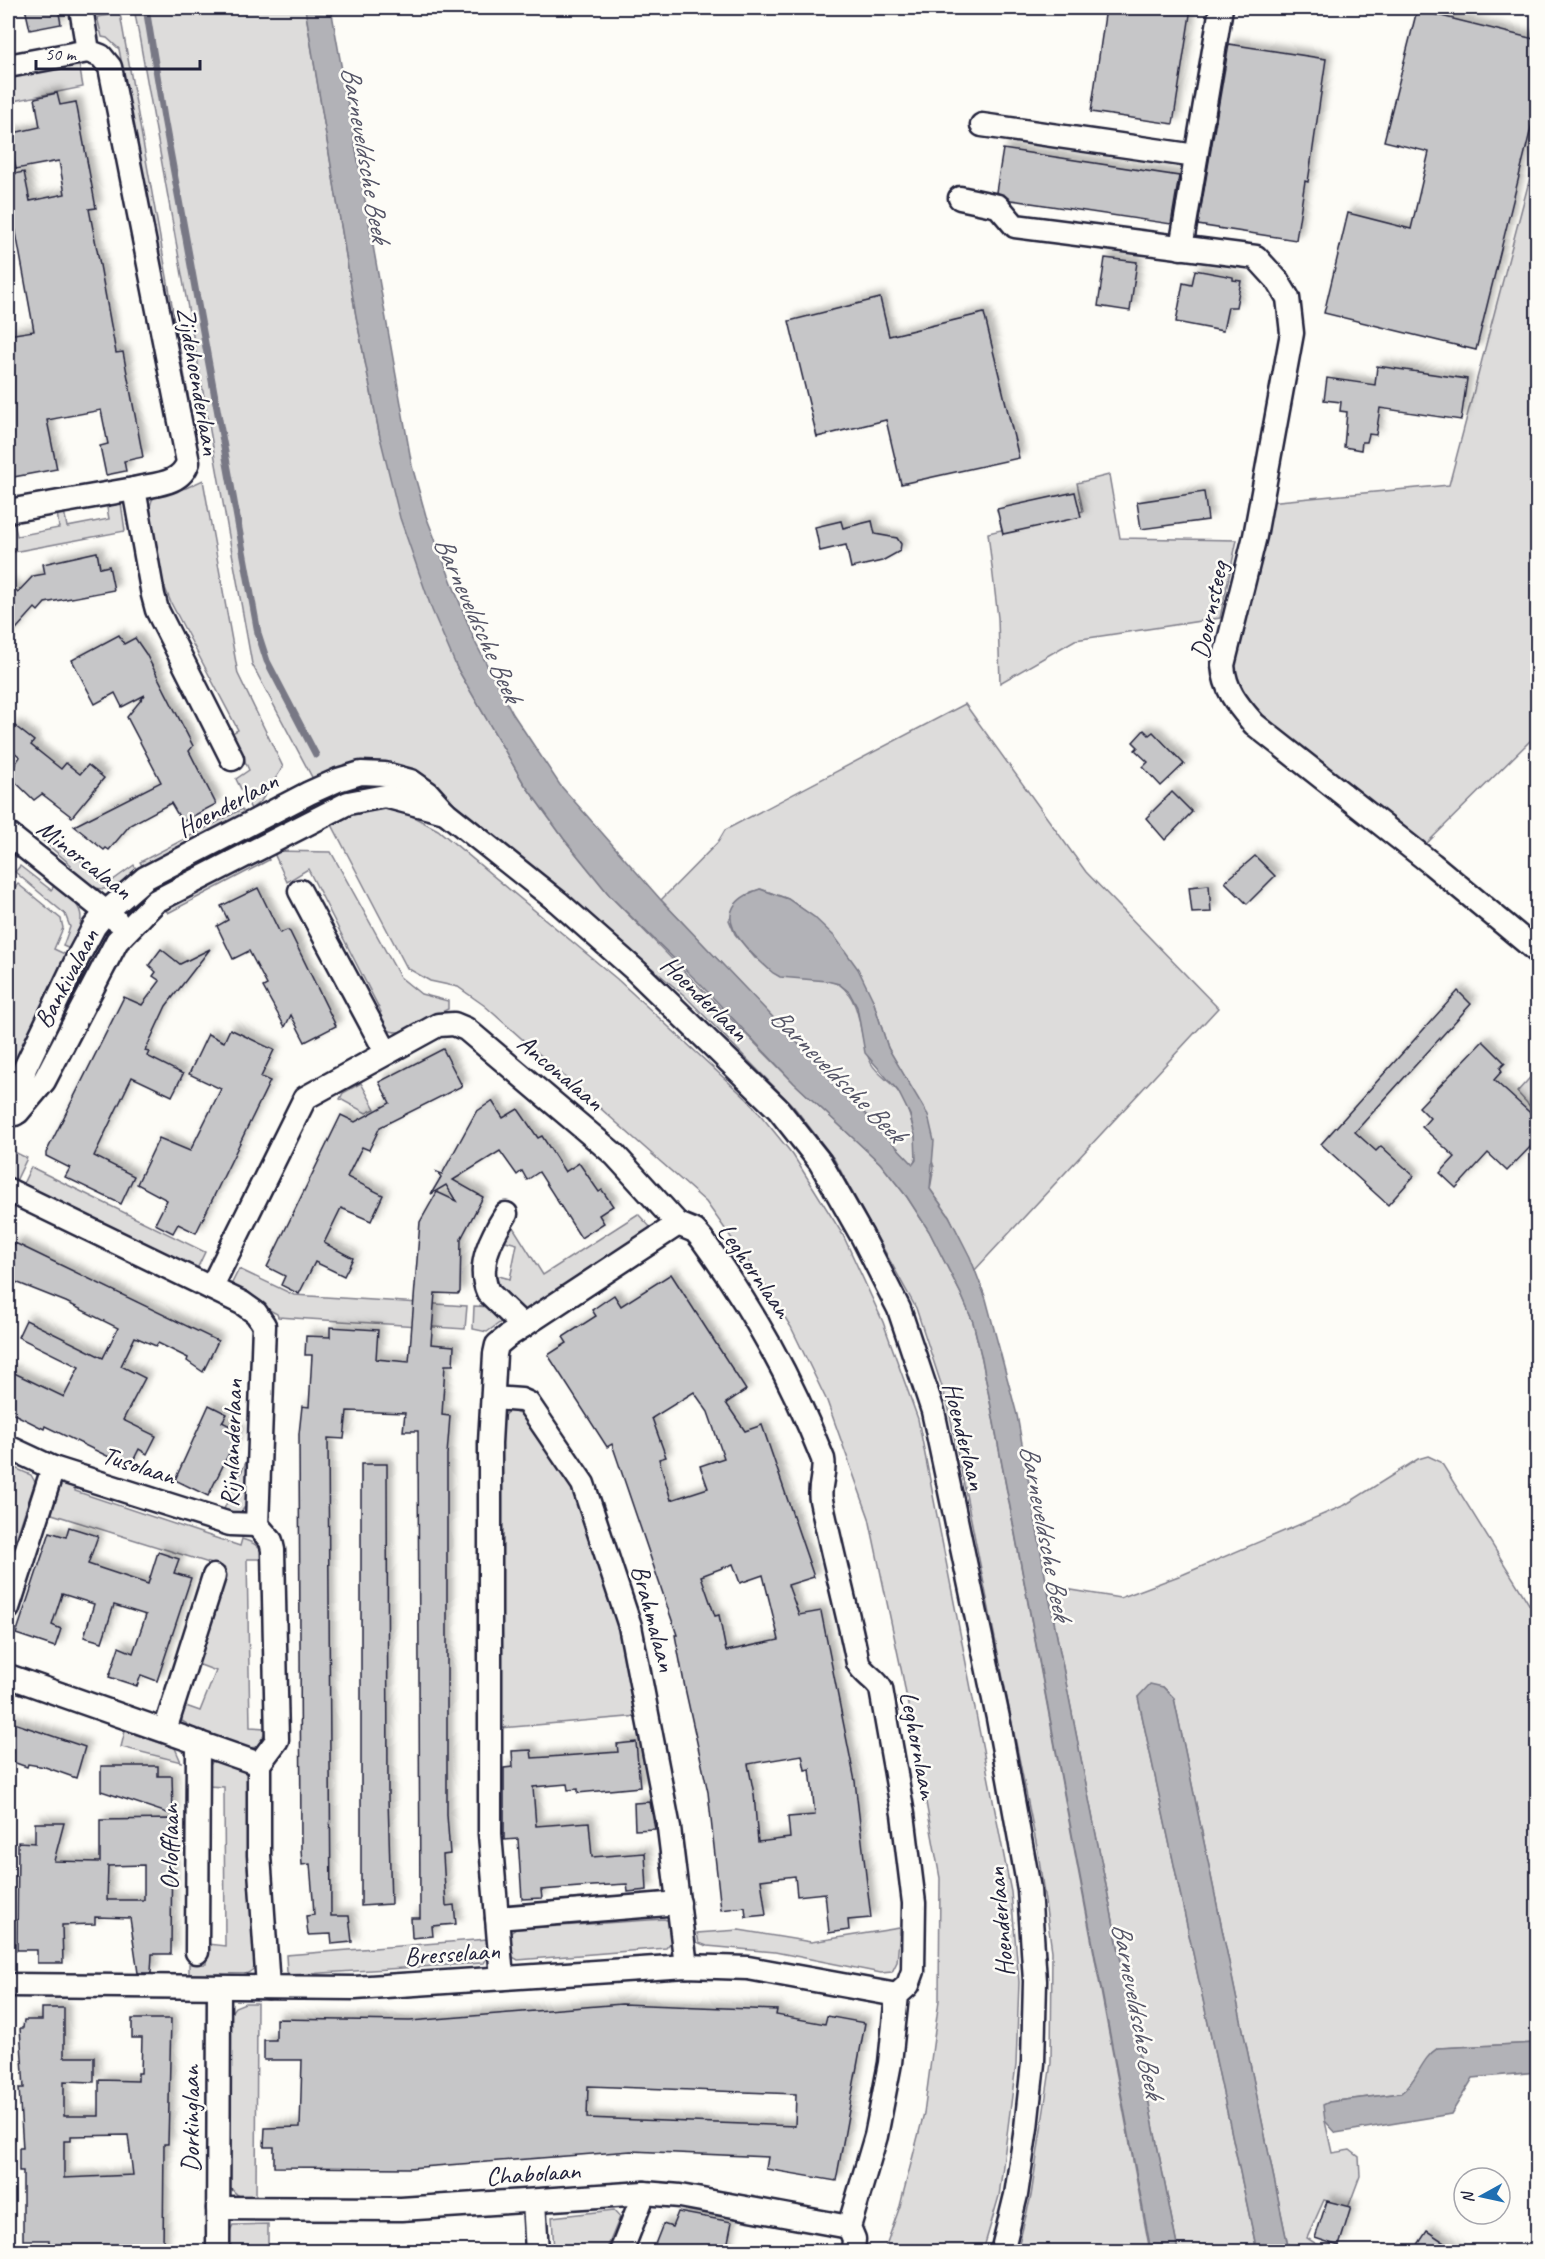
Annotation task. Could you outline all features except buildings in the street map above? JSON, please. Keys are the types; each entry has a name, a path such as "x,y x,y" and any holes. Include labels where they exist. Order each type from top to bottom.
{"street":[{"path":"8,66 88,51 81,8"},
{"path":"960,198 998,206 1015,225 1181,248 1221,8"},
{"name":"Zijdehoenderlaan","path":"8,511 175,480 185,472 188,462 110,67 101,56 88,51"},
{"path":"982,125 1196,156"},
{"name":"Doornsteeg","path":"1181,248 1256,257 1277,280 1288,298 1292,333 1255,536 1223,665 1224,681 1230,695 1254,724 1432,864 1538,952"},
{"path":"134,489 157,610 232,759"},
{"name":"Hoenderlaan","path":"106,912 145,878 338,780 361,773 385,774 411,781 428,793 445,812 558,902 627,962 778,1109 820,1162 862,1236 899,1309 933,1411 998,1718 1029,1889 1035,1981 1032,2063 1018,2184 1002,2252"},
{"name":"Hoenderlaan","path":"127,929 156,901 348,803 385,796 445,812"},
{"name":"Minorcalaan","path":"8,834 127,929"},
{"path":"300,891 386,1052"},
{"name":"Bankivalaan","path":"11,1119 25,1068 78,957 94,927 106,912"},
{"name":"Bankivalaan","path":"11,1119 44,1081 100,969 127,929"},
{"name":"Anconalaan","path":"211,1288 305,1098 438,1025 454,1024 466,1029 615,1155 678,1224"},
{"name":"Rijnlanderlaan","path":"8,1190 249,1307 262,1320 264,1325 256,1525 271,1541 273,1550 277,1740 259,1764"},
{"path":"506,1214 488,1245 485,1285 488,1292 523,1326"},
{"path":"502,1978 490,1834 489,1466 497,1345 678,1224"},
{"name":"Leghornlaan","path":"678,1224 695,1232 702,1239 764,1331 797,1394 823,1459 825,1469 820,1497 844,1592 858,1663 861,1670 877,1682 881,1689 903,1814 914,1903 913,1971 908,1986 897,1995 890,2063 876,2136 849,2227 854,2239 853,2252"},
{"name":"Brahmalaan","path":"493,1398 521,1400 528,1403 583,1484 633,1636 669,1828 686,1966"},
{"name":"Tusolaan","path":"8,1447 53,1468 230,1524 256,1525"},
{"path":"8,1608 53,1468"},
{"path":"165,1730 214,1576"},
{"path":"8,1676 259,1764 259,1855 268,1987"},
{"name":"Orlofflaan","path":"197,1952 198,1742"},
{"path":"496,1918 679,1902"},
{"name":"Bresselaan","path":"8,1985 355,1988 686,1966 748,1968 897,1995"},
{"name":"Dorkinglaan","path":"218,2252 219,1987"},
{"path":"621,2252 644,2193"},
{"name":"Chabolaan","path":"218,2208 401,2209 644,2193 680,2196 849,2227"},
{"path":"534,2202 537,2252"}],"shaded area":[{"path":"109,8 119,8 199,456 196,463 119,49 107,38 102,37 97,17 110,15"},
{"path":"134,8 305,8 356,316 380,437 457,668 523,782 564,839 611,897 794,1083 880,1163 907,1197 929,1231 961,1294 973,1322 982,1359 1150,2251 1017,2251 1031,2196 1051,2063 1052,1951 1038,1852 948,1405 916,1308 834,1159 794,1107 685,996 488,830 410,773 314,781 252,664"},
{"path":"305,8 331,8 412,466 426,516 475,642 513,714 560,785 661,900 913,1164 916,1160 915,1135 910,1115 898,1091 865,1053 857,1007 849,992 839,984 827,981 780,977 773,973 741,941 734,930 731,918 733,907 742,898 760,889 788,899 814,917 835,937 858,969 873,1000 888,1048 928,1115 934,1141 930,1189 949,1216 970,1257 986,1299 1017,1415 1047,1586 1178,2251 1151,2251 982,1359 973,1322 929,1231 907,1197 880,1163 794,1083 700,984 611,897 564,839 523,782 457,668 432,610 400,518 380,437 356,316"},
{"path":"79,64 83,87 8,102 8,77"},
{"path":"1537,151 1537,734 1424,846 1319,765 1265,716 1245,694 1234,675 1233,652 1268,502 1449,485"},
{"path":"1109,475 1120,538 1237,540 1220,618 1075,640 1000,683 998,618 988,533 1083,511 1077,483"},
{"path":"203,480 238,674 283,767 261,801 251,809 236,779 249,770 232,733 238,730 171,603 160,575 148,512 152,500 158,494 186,488"},
{"path":"106,502 121,503 125,531 13,552 8,521 13,519 17,536 59,528 57,511 64,510 67,527 109,519"},
{"path":"965,704 1086,872 1218,1008 975,1270 949,1216 930,1189 934,1167 906,1079 888,1048 873,1000 814,917 788,899 761,889 751,892 729,920 735,934 755,958 839,984 847,992 857,1011 871,1063 897,1090 910,1116 916,1148 913,1165 661,900 718,842 725,830"},
{"path":"377,807 408,814 438,830 617,979 750,1102 793,1155 843,1235 883,1322 918,1419 1011,1892 1019,1982 1016,2065 999,2196 983,2251 884,2251 900,2206 924,2113 939,2000 940,1878 903,1678 869,1518 827,1401 791,1327 762,1281 706,1202 485,1006 458,987 430,981 407,968 329,819"},
{"path":"242,809 245,815 143,867 140,862"},
{"path":"252,831 258,841 156,893 151,883"},
{"path":"46,832 109,883 134,865 137,871 109,888 102,889 88,884 68,870 71,865 41,839"},
{"path":"273,851 331,852 400,977 421,994 448,1001 448,1009 401,1032 392,1031 380,1023 376,1015 381,1012 308,869 287,882"},
{"path":"266,855 269,860 168,913 165,909"},
{"path":"20,866 51,890 55,885 78,907 81,920 70,949 63,946 70,927 65,914 15,872"},
{"path":"18,884 61,919 63,928 54,949 67,955 15,1061 8,1103 8,895"},
{"path":"1537,1070 1537,1114 1517,1092"},
{"path":"361,1083 375,1109 366,1113 340,1099 343,1093"},
{"path":"8,1149 27,1158 14,1185 8,1175"},
{"path":"31,1167 205,1252 195,1273 21,1188"},
{"path":"638,1214 653,1230 532,1310 516,1305 494,1283 495,1275 510,1279 517,1244 502,1240 513,1227 543,1275"},
{"path":"239,1269 294,1295 467,1306 465,1329 278,1317 277,1314 231,1289"},
{"path":"474,1306 491,1307 502,1321 487,1332 473,1329"},
{"path":"510,1410 528,1418 571,1484 621,1635 639,1716 500,1728 500,1436 502,1417"},
{"path":"1428,1456 1441,1462 1537,1617 1537,2043 1438,2048 1401,2093 1329,2102 1325,2121 1332,2153 1350,2150 1359,2157 1360,2176 1348,2208 1324,2200 1307,2238 1318,2245 1319,2251 1289,2251 1174,1698 1163,1687 1138,1697 1257,2251 1178,2251 1047,1586 1120,1598 1184,1574 1345,1505 1418,1459"},
{"path":"248,1458 248,1503 240,1513 222,1513"},
{"path":"8,1465 31,1475 35,1482 8,1563"},
{"path":"66,1482 75,1484 75,1491 240,1546 242,1539 260,1548 264,1559 247,1559 250,1727 265,1728 262,1745 254,1748 233,1745 199,1731 182,1721 180,1710 183,1705 200,1711 216,1671 195,1663 225,1568 52,1514 49,1509 58,1486"},
{"path":"1150,1684 1163,1687 1174,1698 1289,2251 1257,2251 1138,1697"},
{"path":"125,1731 175,1748 181,1762 121,1747"},
{"path":"220,1760 243,1769 250,1778 257,1964 252,1970 236,1977 189,1976 189,1964 206,1964 208,1944 225,1946 224,1787 207,1786 208,1768 213,1761"},
{"path":"664,1919 670,1921 672,1941 666,1948 518,1960 511,1956 509,1934 516,1929"},
{"path":"900,1928 897,1962 892,1972 881,1973 775,1952 707,1946 699,1943 697,1933 739,1930 811,1942"},
{"path":"487,1939 490,1953 484,1963 290,1975 287,1972 286,1955"},
{"path":"245,2003 257,2003 256,2199 240,2196 229,2185 230,2014 235,2007"},
{"path":"1537,2043 1537,2072 1473,2078 1451,2114 1336,2133 1325,2121 1323,2105 1329,2102 1401,2093 1411,2083 1427,2058 1438,2048"},
{"path":"614,2210 620,2217 606,2251 554,2251 552,2217"},
{"path":"268,2224 268,2251 229,2251 229,2233 233,2225"}],"waterway":[{"path":"146,8 258,633 267,661 316,755"}],"water label":[{"name":"Barneveldsche Beek","path":"366,154"},
{"name":"Barneveldsche Beek","path":"478,619"},
{"name":"Barneveldsche Beek","path":"838,1075"},
{"name":"Barneveldsche Beek","path":"1046,1532"},
{"name":"Barneveldsche Beek","path":"1138,2010"}]}
